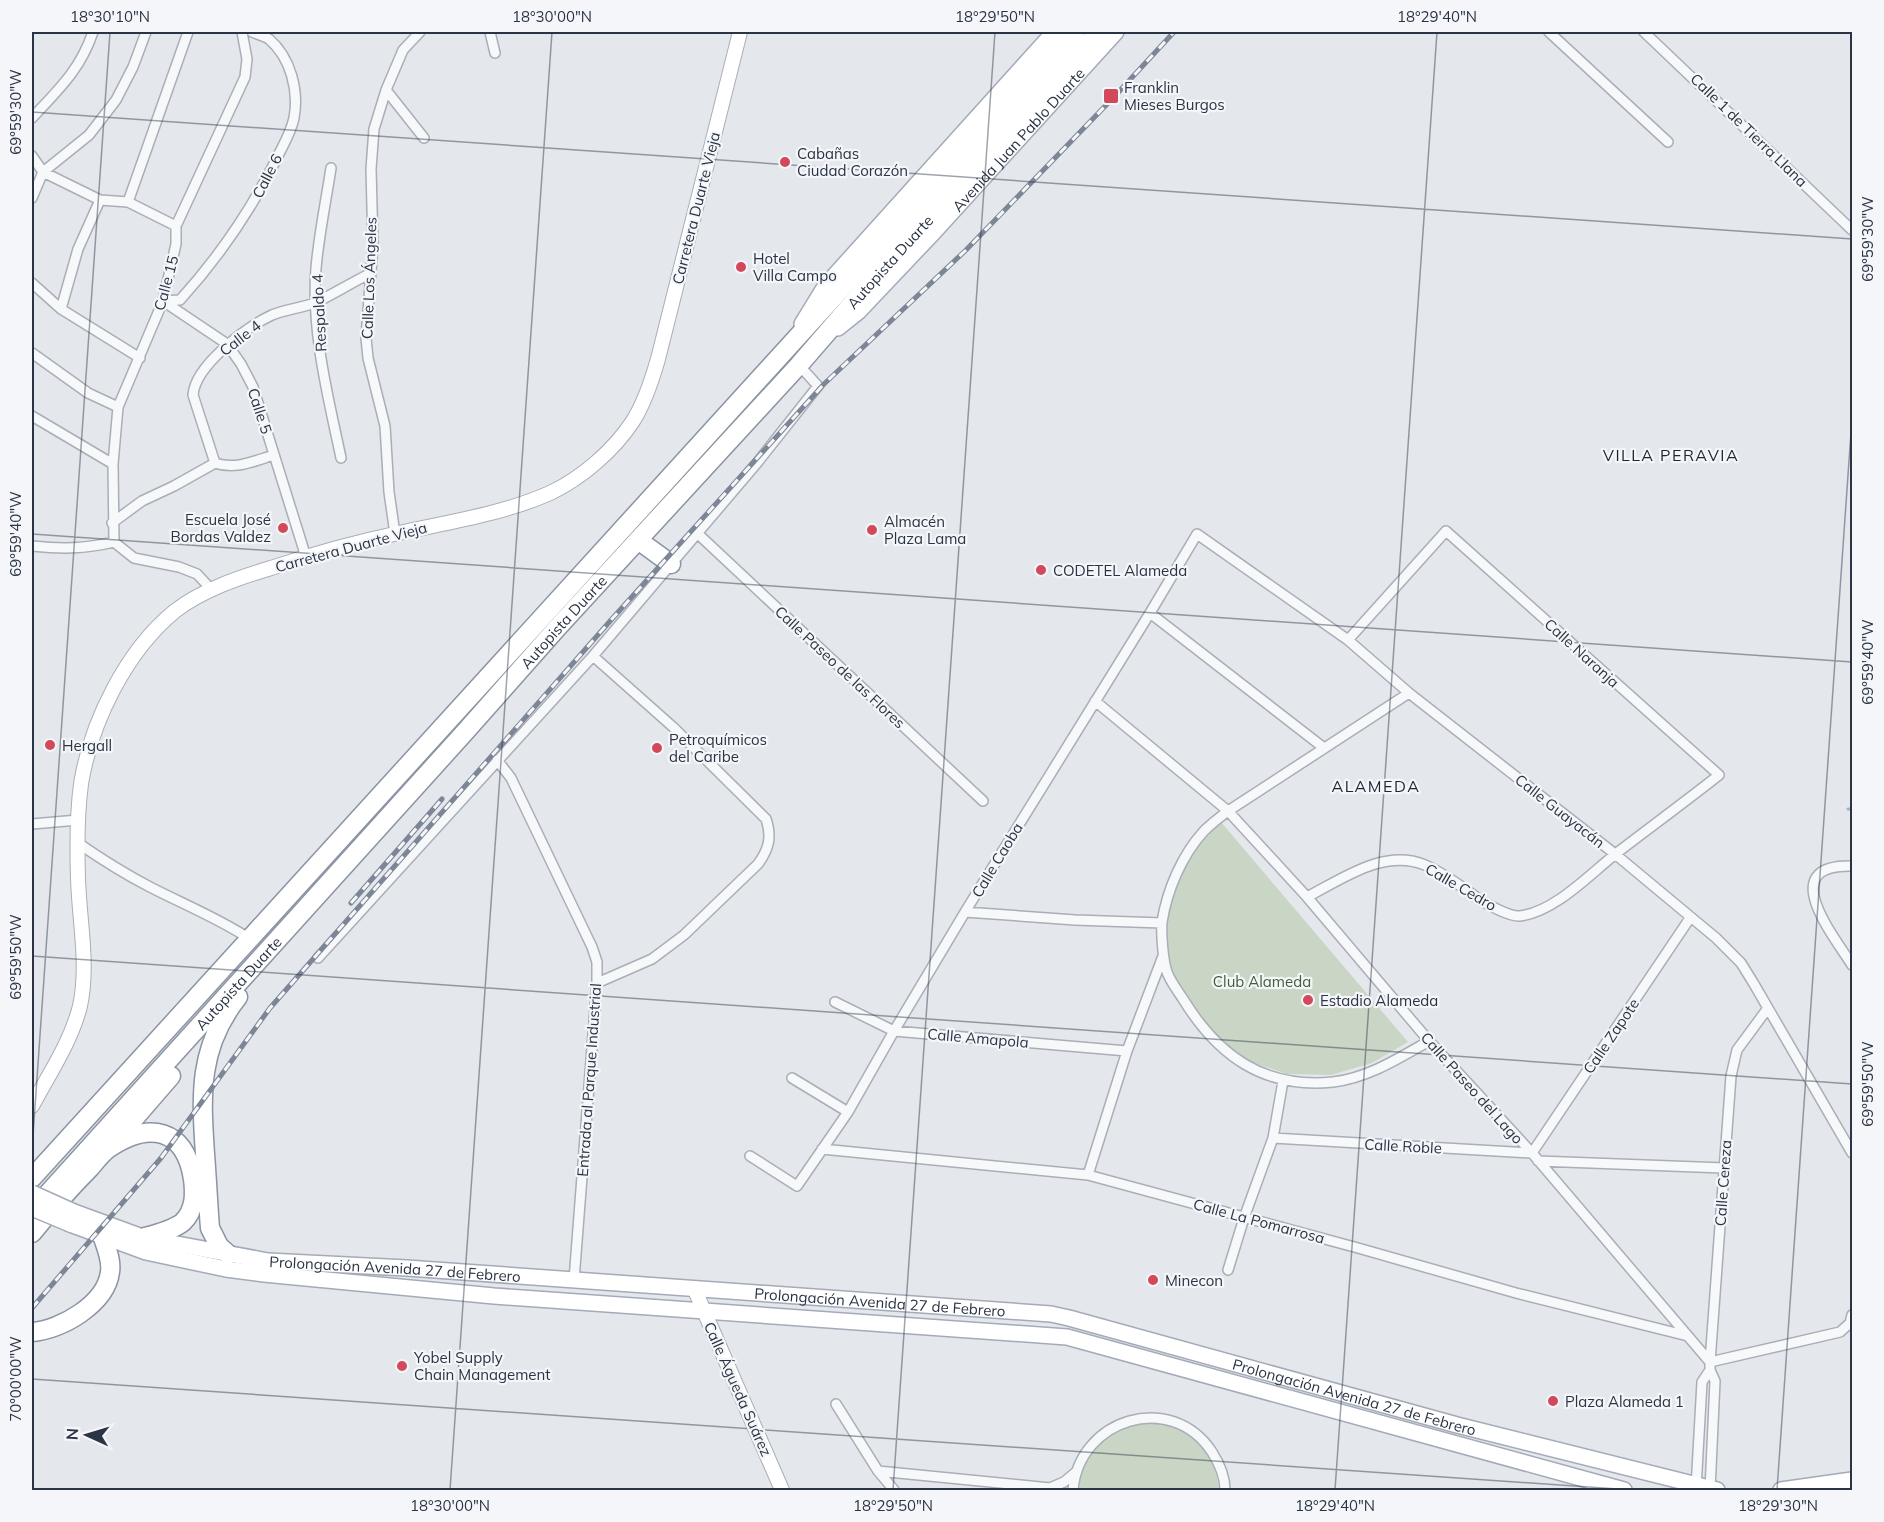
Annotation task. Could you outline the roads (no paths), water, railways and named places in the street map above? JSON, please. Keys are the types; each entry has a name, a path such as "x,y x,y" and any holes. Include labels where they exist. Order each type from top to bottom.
{"highway":[{"name":"Autopista Duarte","path":"32,1212 557,627 816,345 863,277 1075,32"},
{"name":"Autopista Duarte","path":"32,1178 789,345 863,277 1098,32"},
{"path":"638,540 671,564"},
{"path":"32,1233 70,1188 108,1149 249,984 270,948"},
{"path":"228,1009 209,1053 204,1071 202,1095 210,1228 219,1246 228,1254"},
{"path":"108,1149 126,1138 139,1134 164,1134 175,1140 184,1150 191,1164 194,1199 189,1214 178,1226 145,1237"},
{"path":"32,1332 43,1331 60,1324 89,1308 103,1294 111,1270 84,1224"}],"main road":[{"name":"Carretera Duarte Vieja","path":"32,1106 70,1034 80,1004 83,970 78,878 78,820 81,783 94,731 112,693 137,651 175,612 211,590 306,556 463,519 551,492 588,469 616,442 633,421 647,392 658,359 740,32"},
{"name":"Autopista Duarte","path":"789,345 826,285 1054,32"},
{"name":"Avenida Juan Pablo Duarte","path":"816,345 858,312 1116,32"},
{"name":"Prolongación Avenida 27 de Febrero","path":"32,1193 84,1224 146,1252 264,1275 705,1312 1067,1337 1624,1491"},
{"name":"Prolongación Avenida 27 de Febrero","path":"32,1208 84,1224 268,1261 694,1288 1069,1317 1446,1422 1717,1491"},
{"path":"383,1286 384,1267"},
{"name":"Calle Águeda Suárez","path":"694,1288 782,1491"},
{"path":"1781,1491 1852,1480"}],"street":[{"path":"32,118 68,79 86,54 93,32"},
{"path":"32,198 44,172 89,135 116,100 146,32"},
{"path":"129,202 188,32"},
{"name":"Calle 15","path":"114,542 113,464 118,407 163,301 176,244 176,226 245,76 247,59 242,32"},
{"name":"Calle 6","path":"163,301 180,300 226,245 257,198 293,121 296,106 294,83 284,57 268,38 252,32"},
{"name":"Calle Los Ángeles","path":"394,534 385,426 368,358 366,338 373,245 370,169 374,129 386,90 403,50 420,32"},
{"path":"490,32 495,53"},
{"path":"1549,32 1668,142"},
{"name":"Calle 1 de Tierra Llana","path":"1644,32 1852,230"},
{"path":"386,90 424,138"},
{"path":"32,156 44,172 100,200 129,202 176,226"},
{"name":"Respaldo 4","path":"331,168 316,268 316,302 322,370 341,458"},
{"path":"61,309 78,249 100,200"},
{"name":"Calle 4","path":"215,463 193,395 197,378 227,344 258,322 274,314 316,302 371,273"},
{"path":"32,283 61,309 140,358"},
{"name":"Calle 5","path":"163,301 227,344 241,364 253,387 306,556"},
{"path":"32,353 88,393 118,407"},
{"path":"318,958 593,656 818,386 798,365"},
{"path":"32,416 113,464"},
{"path":"112,523 142,501 215,463 224,466 241,465 274,455"},
{"name":"Calle Naranja","path":"1348,640 1446,531 1719,775"},
{"name":"Calle Paseo de las Flores","path":"697,532 983,801"},
{"name":"Calle Guayacán","path":"1197,534 1348,640 1409,693 1615,854 1716,938 1741,963 1852,1153"},
{"name":"Calle Caoba","path":"750,1155 796,1186 848,1112 965,912 1197,534"},
{"path":"32,546 90,548 114,542 134,558 179,567 197,574 211,590"},
{"path":"1150,613 1324,748"},
{"path":"593,656 672,727 766,819 770,842 758,864 684,935 652,959 597,983"},
{"path":"1409,693 1228,811 1205,830 1187,852 1172,886 1162,923 1166,971 1198,1023 1237,1061 1259,1072 1283,1081 1334,1082 1360,1076 1384,1066 1429,1041"},
{"name":"Calle Paseo del Lago","path":"1095,701 1228,811 1306,897 1429,1041 1535,1157 1688,1336 1710,1366"},
{"name":"Entrada al Parque Industrial","path":"497,760 511,778 597,962 574,1280"},
{"name":"Calle Cedro","path":"1306,897 1367,866 1386,861 1409,861 1424,864 1490,906 1518,916 1541,911 1719,775"},
{"path":"32,824 78,820"},
{"path":"78,843 150,887 227,924 250,939"},
{"path":"1852,866 1831,867 1822,873 1814,882 1812,894 1816,908 1852,965"},
{"path":"965,912 1075,920 1162,923"},
{"name":"Calle Zapote","path":"1535,1157 1690,918"},
{"path":"1088,1175 1127,1051 1164,954"},
{"name":"Calle Amapola","path":"835,1002 894,1031 1127,1051"},
{"name":"Calle Cereza","path":"1703,1489 1702,1382 1710,1366 1733,1062 1737,1050 1768,1008"},
{"path":"792,1078 848,1112"},
{"path":"1228,1270 1273,1138 1283,1081"},
{"name":"Calle Roble","path":"1273,1138 1724,1168"},
{"name":"Calle La Pomarrosa","path":"822,1149 1088,1175 1516,1293 1688,1336"},
{"path":"1710,1366 1840,1332 1850,1323 1852,1315"},
{"name":"Calle Cereza","path":"1703,1489 1716,1381 1710,1366"},
{"path":"836,1404 878,1471 894,1491"},
{"path":"1072,1491 1076,1471 1086,1450 1102,1434 1112,1428 1144,1418 1167,1420 1188,1428 1206,1443 1219,1462 1225,1491"},
{"path":"878,1471 1054,1489 1076,1471"}],"railway":[{"path":"32,1308 161,1158 270,1008 611,620 824,384 966,250 1174,32"},
{"path":"351,903 442,799"}],"place":[{"name":"Franklin Mieses Burgos","path":"1111,96"},
{"name":"Cabañas Ciudad Corazón","path":"785,162"},
{"name":"Hotel Villa Campo","path":"741,267"},
{"name":"Escuela José Bordas Valdez","path":"283,528"},
{"name":"Almacén Plaza Lama","path":"872,530"},
{"name":"CODETEL Alameda","path":"1041,570"},
{"name":"Hergall","path":"50,745"},
{"name":"Petroquímicos del Caribe","path":"657,748"},
{"name":"Estadio Alameda","path":"1308,1000"},
{"name":"Minecon","path":"1153,1280"},
{"name":"Yobel Supply Chain Management","path":"402,1366"},
{"name":"Plaza Alameda 1","path":"1553,1401"}],"district":[{"name":"VILLA PERAVIA","path":"1671,455"},
{"name":"ALAMEDA","path":"1376,786"}],"park label":[{"name":"Club Alameda","path":"1262,981"}]}
